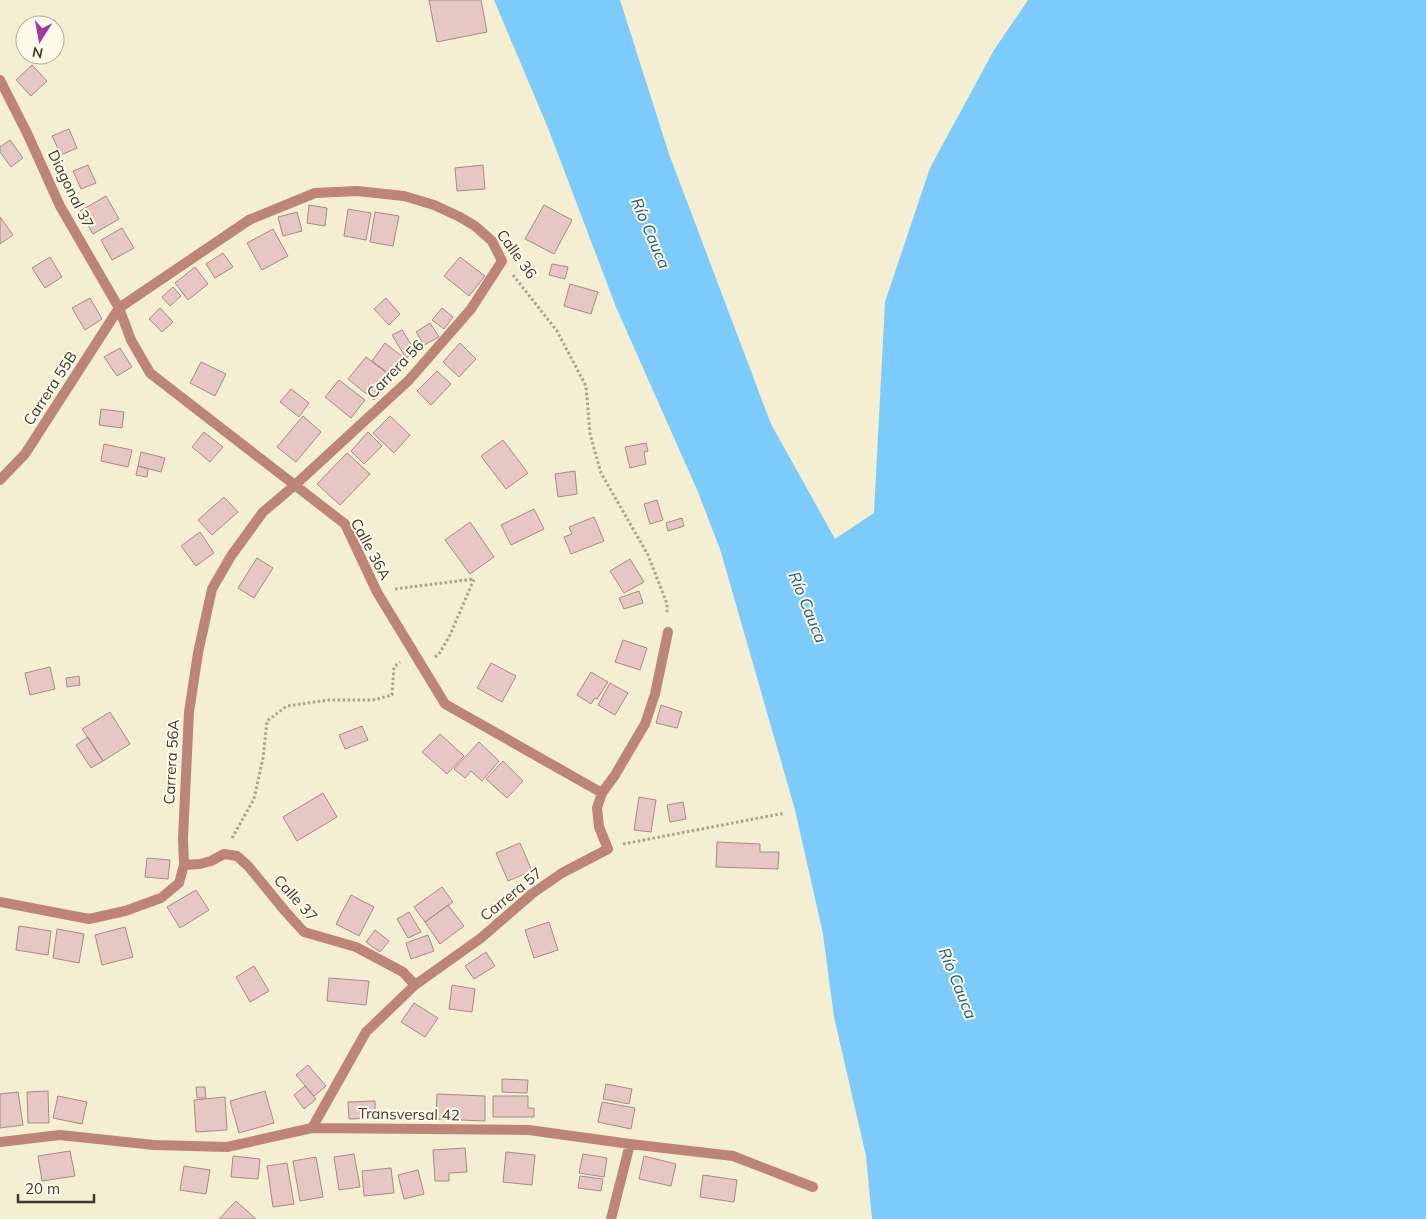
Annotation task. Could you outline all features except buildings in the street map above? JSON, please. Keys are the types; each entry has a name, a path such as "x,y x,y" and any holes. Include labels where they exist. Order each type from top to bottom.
{"street":[{"name":"Diagonal 37","path":"0,80 28,133 60,206 119,308"},
{"name":"Calle 36","path":"119,308 248,220 314,193 366,192 404,196 434,205 475,226 492,241 502,261"},
{"name":"Carrera 56","path":"295,485 409,380 471,309 502,261"},
{"name":"Carrera 55B","path":"0,480 25,454 119,308"},
{"name":"Calle 36A","path":"119,308 131,340 150,373 345,524 377,592 445,704 602,793"},
{"name":"Carrera 56A","path":"0,902 90,919 125,912 161,898 179,883 184,865 183,838 189,712 198,653 212,589 231,556 263,512 295,485"},
{"path":"608,849 599,827 597,808 602,793 616,775 645,724 655,694 668,632"},
{"name":"Carrera 57","path":"312,1128 366,1032 415,985 481,938 533,893 562,873 608,849"},
{"name":"Calle 37","path":"184,865 211,861 224,854 237,856 249,866 304,932 356,947 403,972 415,985"},
{"name":"Transversal 42","path":"0,1142 60,1135 154,1145 227,1146 312,1128 529,1130 733,1156 813,1187"},
{"path":"610,1219 630,1144"}],"path":[{"name":"Calle 36","path":"502,261 557,331 586,386 590,434 602,473 648,555 667,604 668,632"},
{"path":"377,592 474,579 450,635 439,654 423,667"},
{"path":"211,861 235,836 254,799 263,758 267,721 287,706 329,700 373,700 392,695 394,668 413,649"},
{"path":"608,849 784,813"}],"water":[{"name":"Río Cauca","path":"494,0 620,0 669,154 771,424 835,539 874,513 885,302 930,168 994,50 1028,0 1426,0 1426,1219 872,1219 866,1156 834,1017 823,934 795,810 720,549 698,492 616,307 548,128"}]}
